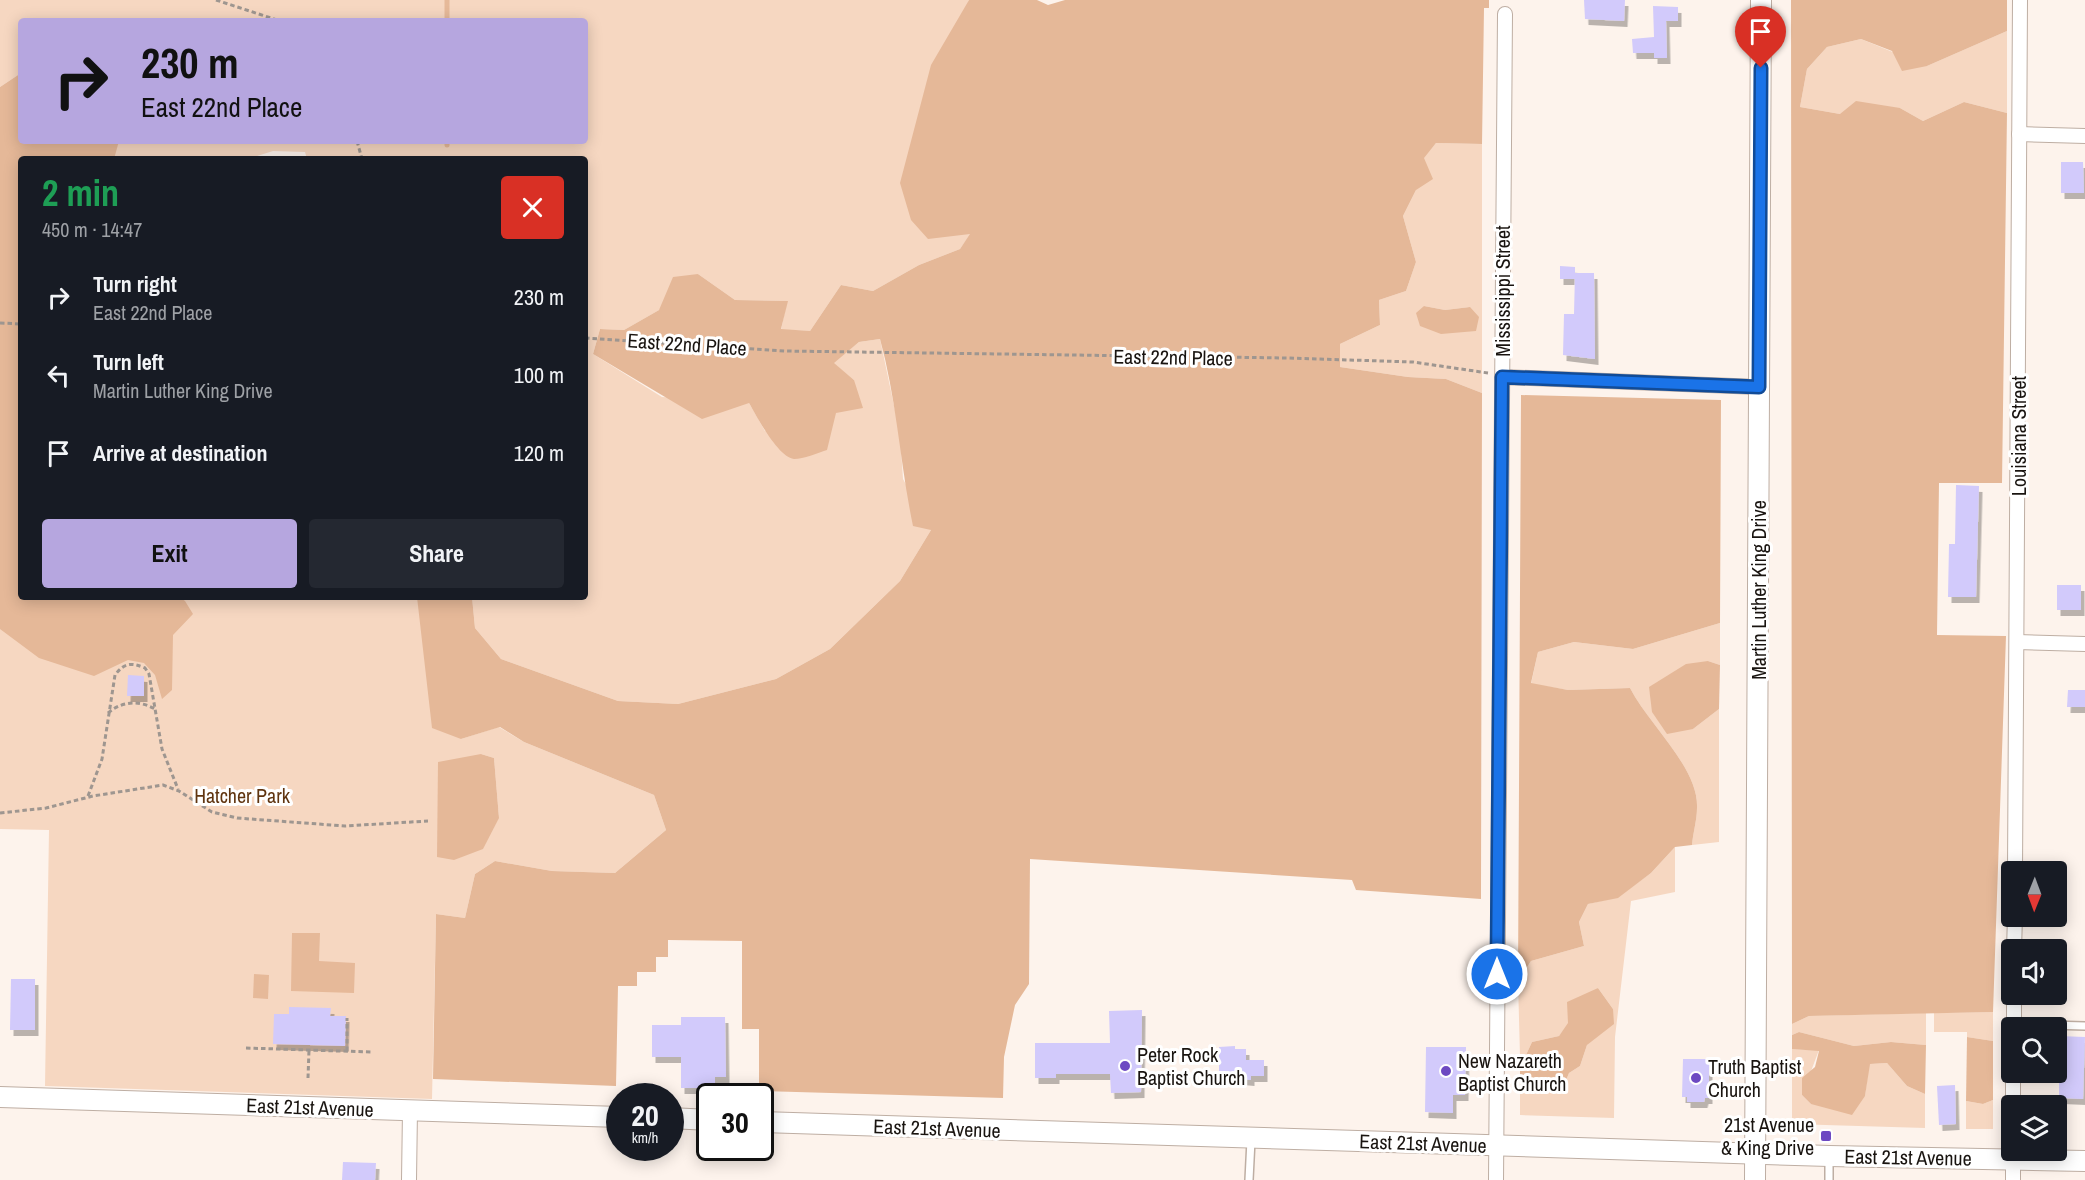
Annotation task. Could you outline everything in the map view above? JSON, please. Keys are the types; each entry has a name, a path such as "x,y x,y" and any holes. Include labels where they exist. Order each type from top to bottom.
{"street":[{"name":"Martin Luther King Drive","path":"1755,1180 1761,0"},
{"name":"Louisiana Street","path":"2015,861 2020,0"},
{"name":"Mississippi Street","path":"1496,1180 1505,14"},
{"path":"2019,134 2085,136"},
{"path":"1502,377 1759,387"},
{"path":"2017,642 2085,644"},
{"name":"East 21st Avenue","path":"0,1097 606,1117"},
{"path":"409,1180 410,1110"},
{"name":"East 21st Avenue","path":"774,1122 1829,1156 2001,1155"},
{"name":"East 21st Avenue","path":"2067,1160 2085,1161"},
{"path":"2013,1161 2013,1180"}],"lane":[{"path":"2067,1026 2085,1026"},
{"path":"1249,1180 1251,1137"},
{"path":"1828,1180 1829,1156"}],"path":[{"path":"216,0 271,18"},
{"path":"0,323 18,324"},
{"name":"East 22nd Place","path":"588,338 785,351 1287,357 1413,362 1502,377"},
{"path":"87,797 102,759 107,714 115,675 121,667 127,664 145,668 149,674 162,749 179,791"},
{"path":"107,714 123,704 136,702 155,709"},
{"path":"0,813 46,808 87,797 163,784 179,791 212,812 237,818 329,826 428,821"},
{"path":"347,1018 347,1051"},
{"path":"246,1048 371,1052"},
{"path":"308,1078 309,1050"}],"green space":[{"path":"0,0 969,0 967,5 971,234 960,249 919,265 873,291 841,285 810,331 781,330 787,301 735,300 698,274 659,310 624,330 600,329 593,354 662,397 749,403 765,431 836,413 854,380 833,363 859,342 880,339 900,434 903,479 931,530 900,581 830,649 776,679 678,704 618,701 501,659 475,628 472,600 588,600 588,156 306,156 305,152 273,151 257,156 113,156 118,144 588,144 588,18 18,18 18,75 0,87"},
{"path":"2007,31 2007,113 1964,102 1923,121 1900,108 1840,114 1800,107 1807,69 1827,47 1861,39 1927,66"},
{"path":"1436,143 1482,144 1482,393 1446,379 1408,377 1340,367 1340,344 1380,325 1379,300 1406,291 1416,262 1403,216 1416,190 1423,158","holes":["1424,306 1445,310 1470,307 1420,326"]},
{"name":"Hatcher Park","path":"0,329 18,559 18,600 441,600 461,739 499,727 524,742 654,795 666,830 615,873 552,871 495,861 475,874 465,918 436,914 432,1099 45,1086 49,830 0,829","holes":["481,754 494,758 499,818"]},
{"path":"1720,623 1720,665 1708,661 1693,729 1719,709 1719,842 1692,845 1697,808 1690,778 1682,762 1630,688 1568,690 1531,684 1538,652 1574,642 1633,649"},
{"path":"1675,847 1675,892 1631,901 1615,1037 1614,1118 1520,1115 1520,1088 1533,1086 1555,1089 1565,1083 1569,1073 1580,1066 1587,1045 1613,1009 1598,988 1559,1036 1532,1042 1526,1055 1520,1056 1518,981 1531,961 1584,946 1579,922 1588,904 1618,897 1651,873"},
{"path":"1993,1012 1993,1041 1967,1037 1967,1032 1934,1032 1934,1013"},
{"path":"1926,1013 1926,1045 1891,1042 1854,1046 1799,1032 1792,1035 1792,1024 1809,1016"},
{"path":"1792,1049 1819,1050 1802,1095 1811,1104 1865,1096 1869,1064 1887,1063 1907,1086 1925,1094 1925,1128 1792,1124"},
{"path":"1993,1100 1993,1129 1966,1129 1966,1101 1983,1104"}],"shaded area":[{"path":"969,0 1037,0 1048,5 1065,0 1489,0 1489,8 1484,8 1482,144 1436,143 1424,158 1433,179 1416,190 1403,216 1416,262 1406,291 1379,300 1380,325 1340,344 1340,367 1408,377 1446,379 1482,393 1481,899 1356,890 1352,880 1030,859 1029,984 1015,1005 1004,1057 1003,1098 774,1091 774,1083 759,1083 759,1029 742,1029 742,941 668,940 668,957 656,957 656,972 637,972 637,986 618,986 616,1083 606,1083 606,1086 433,1079 436,914 465,918 475,874 495,861 552,871 615,873 666,830 654,795 524,742 500,727 461,739 432,728 417,600 472,600 475,628 501,659 618,701 678,704 776,679 830,649 900,581 931,530 913,526 886,362 880,339 859,342 834,363 854,380 863,408 836,413 827,450 794,459 788,457 775,444 749,403 702,419 593,354 600,329 624,330 659,310 673,277 698,274 735,300 788,301 781,329 810,331 841,285 873,291 919,265 960,249 970,234 928,239 911,220 900,183 931,65"},
{"path":"1791,0 2007,0 2007,31 1927,66 1902,71 1892,51 1861,39 1827,47 1807,69 1800,107 1840,114 1856,101 1900,108 1923,121 1964,102 2007,113 2002,483 1939,483 1937,635 2006,636 1993,1012 1809,1016 1792,1024"},
{"path":"18,75 18,144 118,144 115,156 18,156 18,600 185,601 193,614 173,635 172,690 162,699 155,675 144,663 128,660 94,676 39,658 0,629 0,87"},
{"path":"1424,306 1445,310 1470,307 1479,317 1476,331 1441,334 1420,326 1416,313"},
{"path":"1521,395 1721,400 1720,623 1633,649 1574,642 1538,652 1531,683 1568,690 1630,688 1682,762 1695,793 1697,813 1692,845 1675,847 1651,873 1618,898 1588,904 1579,922 1584,946 1531,961 1518,981"},
{"path":"1708,661 1720,665 1719,709 1693,729 1667,734 1652,712 1649,687 1686,664"},
{"path":"481,754 494,758 499,818 483,849 454,860 437,857 438,762"},
{"path":"292,933 320,933 319,961 355,963 354,993 291,991"},
{"path":"254,974 269,975 268,999 253,998"},
{"path":"1598,988 1613,1009 1614,1024 1587,1045 1580,1066 1569,1073 1565,1083 1555,1089 1533,1086 1520,1088 1520,1056 1526,1055 1532,1042 1559,1036 1568,1023 1567,1002"},
{"path":"1799,1032 1854,1046 1891,1042 1926,1045 1925,1094 1907,1086 1887,1063 1870,1064 1865,1096 1852,1115 1811,1104 1802,1095 1802,1078 1815,1067 1819,1051 1792,1049 1792,1035"},
{"path":"1967,1037 1993,1041 1993,1100 1983,1104 1966,1101"}],"building":[{"path":"1584,0 1625,0 1624,21 1585,19"},
{"path":"1653,6 1678,7 1678,21 1666,21 1667,58 1654,58 1654,53 1633,53 1632,39 1654,37"},
{"path":"2061,162 2083,162 2084,193 2061,193"},
{"path":"1560,266 1575,267 1575,279 1560,279"},
{"path":"1575,273 1594,273 1595,359 1563,355 1564,314 1574,314"},
{"path":"1956,485 1979,486 1976,597 1948,597 1949,544 1955,544"},
{"path":"2057,585 2081,585 2081,610 2057,610"},
{"path":"128,675 144,676 144,696 127,696"},
{"path":"2068,690 2085,690 2085,707 2067,707"},
{"path":"11,979 35,979 35,1030 10,1030"},
{"path":"289,1007 331,1008 330,1016 346,1016 345,1046 273,1044 274,1014 289,1014"},
{"path":"1142,1010 1141,1092 1111,1093 1110,1074 1056,1074 1056,1078 1035,1078 1035,1043 1110,1043 1109,1011"},
{"path":"681,1017 725,1017 726,1077 715,1077 715,1083 696,1083 696,1088 684,1088 684,1083 681,1083 681,1057 652,1057 652,1025 681,1025"},
{"path":"2067,1036 2085,1037 2083,1099 2067,1098 2067,1095 2059,1095 2059,1083 2067,1083"},
{"path":"1235,1046 1235,1049 1246,1049 1246,1060 1264,1060 1264,1076 1251,1076 1251,1080 1219,1077 1219,1047"},
{"name":"New Nazareth Baptist Church","path":"1426,1047 1466,1047 1465,1095 1453,1095 1453,1113 1425,1112"},
{"name":"Truth Baptist Church","path":"1683,1059 1709,1059 1709,1098 1705,1098 1704,1102 1687,1102 1687,1097 1682,1097"},
{"path":"1955,1085 1956,1124 1939,1125 1937,1086"},
{"path":"343,1162 376,1163 375,1180 342,1180"}],"waterway":[{"path":"447,0 447,18"}],"place":[{"name":"Peter Rock Baptist Church","path":"1125,1066"},
{"name":"New Nazareth Baptist Church","path":"1446,1071"},
{"name":"Truth Baptist Church","path":"1696,1078"},
{"name":"21st Avenue & King Drive","path":"1826,1136"}],"route":[{"path":"1497,974 1502,377 1759,387 1761,68"}]}
